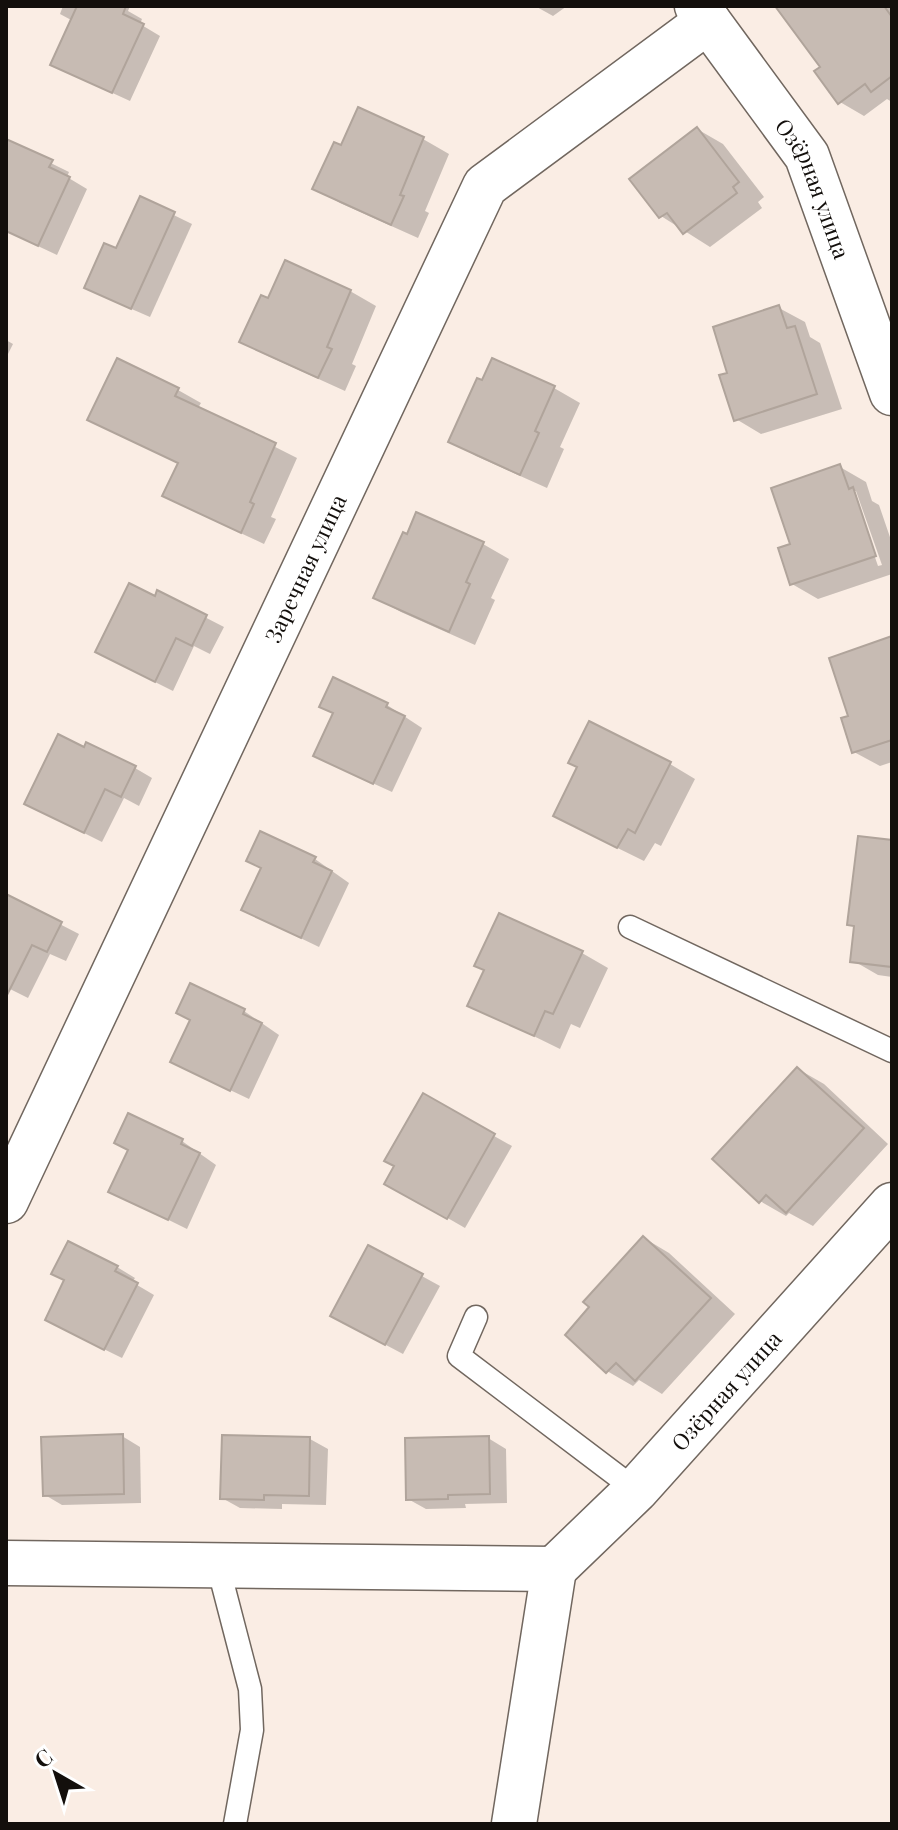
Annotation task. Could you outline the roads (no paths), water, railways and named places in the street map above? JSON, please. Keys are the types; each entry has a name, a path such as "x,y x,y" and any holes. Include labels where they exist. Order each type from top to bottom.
{"street":[{"name":"Озёрная улица","path":"703,14 807,156 892,393"},
{"name":"Заречная улица","path":"6,1201 485,186 703,14"},
{"name":"Озёрная улица","path":"554,1569 636,1490 892,1205"},
{"path":"6,1563 554,1569 514,1824"}],"lane":[{"path":"630,927 892,1051"},
{"path":"476,1317 459,1356 636,1490"},
{"path":"218,1566 250,1689 252,1730 235,1824"}]}
